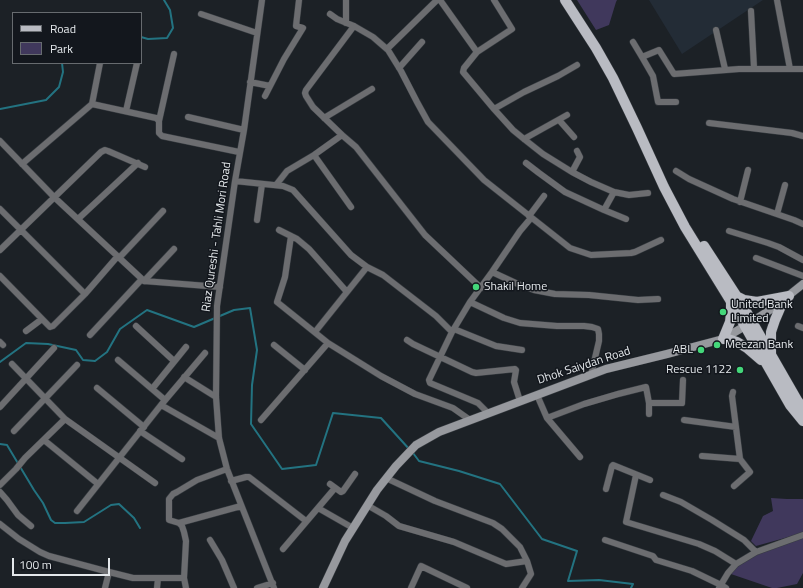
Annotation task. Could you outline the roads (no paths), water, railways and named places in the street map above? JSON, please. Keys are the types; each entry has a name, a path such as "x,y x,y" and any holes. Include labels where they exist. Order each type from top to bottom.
{"main road":[{"path":"565,0 596,48 613,78 638,128 664,187 685,226 734,299 731,317 723,339 733,340 742,344 767,365"},
{"path":"572,0 606,56 682,209 748,324 767,365 790,405 803,421"},
{"path":"734,299 757,302 789,296"},
{"path":"771,354 771,337 777,314 784,301 789,296"},
{"path":"748,324 771,354 803,408"}],"street":[{"name":"Riaz Qureshi - Tahli Mori Road","path":"261,0 244,130 217,306 216,397 218,438 227,469 273,585"},
{"path":"265,96 284,59 303,28 296,26 299,0"},
{"path":"346,0 346,23"},
{"path":"387,49 437,0"},
{"path":"440,0 477,52"},
{"path":"494,0 512,29 477,52 464,68 463,72 514,130 543,154 572,172 614,192 629,195 648,193"},
{"path":"777,0 790,68"},
{"path":"750,11 754,68"},
{"path":"201,14 257,33"},
{"path":"330,14 337,19 373,36 387,49 428,122 484,180 570,248 591,255 631,254 661,240"},
{"path":"354,26 306,90 306,96 312,107 356,147 425,235 481,288"},
{"path":"716,30 725,69"},
{"path":"399,68 422,42"},
{"path":"633,42 653,76 658,102 676,102"},
{"path":"642,57 659,50 674,74 725,69 803,68"},
{"path":"174,54 159,121 160,133 162,136 240,152"},
{"path":"22,164 92,104 100,64"},
{"path":"126,111 137,64"},
{"path":"494,109 577,65"},
{"path":"250,82 270,86"},
{"path":"324,118 372,89"},
{"path":"92,104 156,118 159,121"},
{"path":"524,139 567,115"},
{"path":"188,117 244,130"},
{"path":"559,120 574,137"},
{"path":"709,123 792,133 803,136"},
{"path":"276,186 286,171 314,155 342,135"},
{"path":"0,141 54,197 143,280 220,287"},
{"path":"0,250 104,150 145,167"},
{"path":"572,172 580,157 577,151"},
{"path":"314,155 351,207"},
{"path":"78,219 138,163"},
{"path":"526,163 565,192 626,219"},
{"path":"740,202 748,170"},
{"path":"676,171 701,185 740,202 803,224"},
{"path":"235,181 283,186 293,190 351,255 367,267 383,276 453,330 496,346 522,350"},
{"path":"257,220 262,184"},
{"path":"776,214 785,185"},
{"path":"604,210 614,192"},
{"path":"488,413 478,403 429,382 453,330 470,302 544,196"},
{"path":"0,209 85,294"},
{"path":"0,276 48,326 53,326 164,211"},
{"path":"279,230 297,239 309,249 347,292"},
{"path":"729,231 779,247 803,260"},
{"path":"291,236 285,278 277,302 328,343 381,376 415,394 454,408 470,420"},
{"path":"90,335 174,249"},
{"path":"756,258 803,276"},
{"path":"315,332 367,267"},
{"path":"492,272 534,290 555,294 589,295 638,300 658,299"},
{"name":"Dhok Saiydan Road","path":"323,588 345,541 367,505 386,478 416,445 439,432 606,369 723,339 773,308 803,284"},
{"path":"470,302 504,318 520,323 557,326 584,326 598,329 598,341 591,375"},
{"path":"26,331 42,319"},
{"path":"136,326 174,361"},
{"path":"407,340 476,373 516,370 514,382 520,401"},
{"path":"261,420 328,343"},
{"path":"274,345 305,370"},
{"path":"152,389 186,346"},
{"path":"0,408 54,348"},
{"path":"77,510 205,353"},
{"path":"118,360 152,389 163,403 218,438"},
{"path":"12,364 65,418 155,483"},
{"path":"14,431 77,365"},
{"path":"184,377 216,397"},
{"path":"649,403 682,403 683,380"},
{"path":"546,418 584,404 646,387 649,403 649,414"},
{"path":"97,388 142,429 182,459"},
{"path":"733,392 732,396 740,459 750,472 734,486"},
{"path":"537,395 546,418 580,457"},
{"path":"0,485 65,418"},
{"path":"684,420 736,427"},
{"path":"44,440 98,484"},
{"path":"702,456 740,459"},
{"path":"606,489 613,465 650,480"},
{"path":"227,469 197,480 173,494 169,500 169,520 179,523 241,506"},
{"path":"283,549 318,508 332,486 341,492 343,491 355,474"},
{"path":"636,475 626,522 699,544 715,551 736,564"},
{"path":"231,481 249,477 306,521"},
{"path":"386,478 435,502 493,523 502,529 520,547 527,561 531,574 525,587"},
{"path":"0,492 8,500 18,515 31,526"},
{"path":"663,495 681,502 712,520 744,540 756,552"},
{"path":"367,505 400,526 454,542 506,564 527,561"},
{"path":"318,508 353,528"},
{"path":"179,523 182,526 186,541 184,578 186,588"},
{"path":"0,524 19,539 49,556 138,578 184,578"},
{"path":"605,540 653,556 656,560 692,571 722,587 728,573 736,564 756,552 803,535"},
{"path":"210,540 222,560 234,588"},
{"path":"411,588 421,566 468,588"},
{"path":"105,588 109,572"},
{"path":"157,588 158,578"},
{"path":"257,588 273,585"}],"waterway":[{"path":"142,37 148,39 167,38 173,28 170,10 164,0"},
{"path":"0,109 46,100 59,87 63,72 62,64"},
{"path":"0,362 26,343 48,344 76,350 83,360 95,361 107,352 120,329 147,310 194,327 234,310 250,308 257,350 252,385 251,424 282,469 316,465 333,413 381,418 410,450"},
{"path":"0,444 7,445 43,503 51,520 55,523 84,522 111,505 119,504 134,518 140,528"},
{"path":"413,453 419,461 459,471 500,484 542,539 577,551 568,581 599,580 633,584 631,588"}],"place":[{"name":"Shakil Home","path":"476,287"},
{"name":"United Bank Limited","path":"723,312"},
{"name":"Meezan Bank","path":"717,345"},
{"name":"ABL","path":"701,350"},
{"name":"Rescue 1122","path":"740,370"}]}
